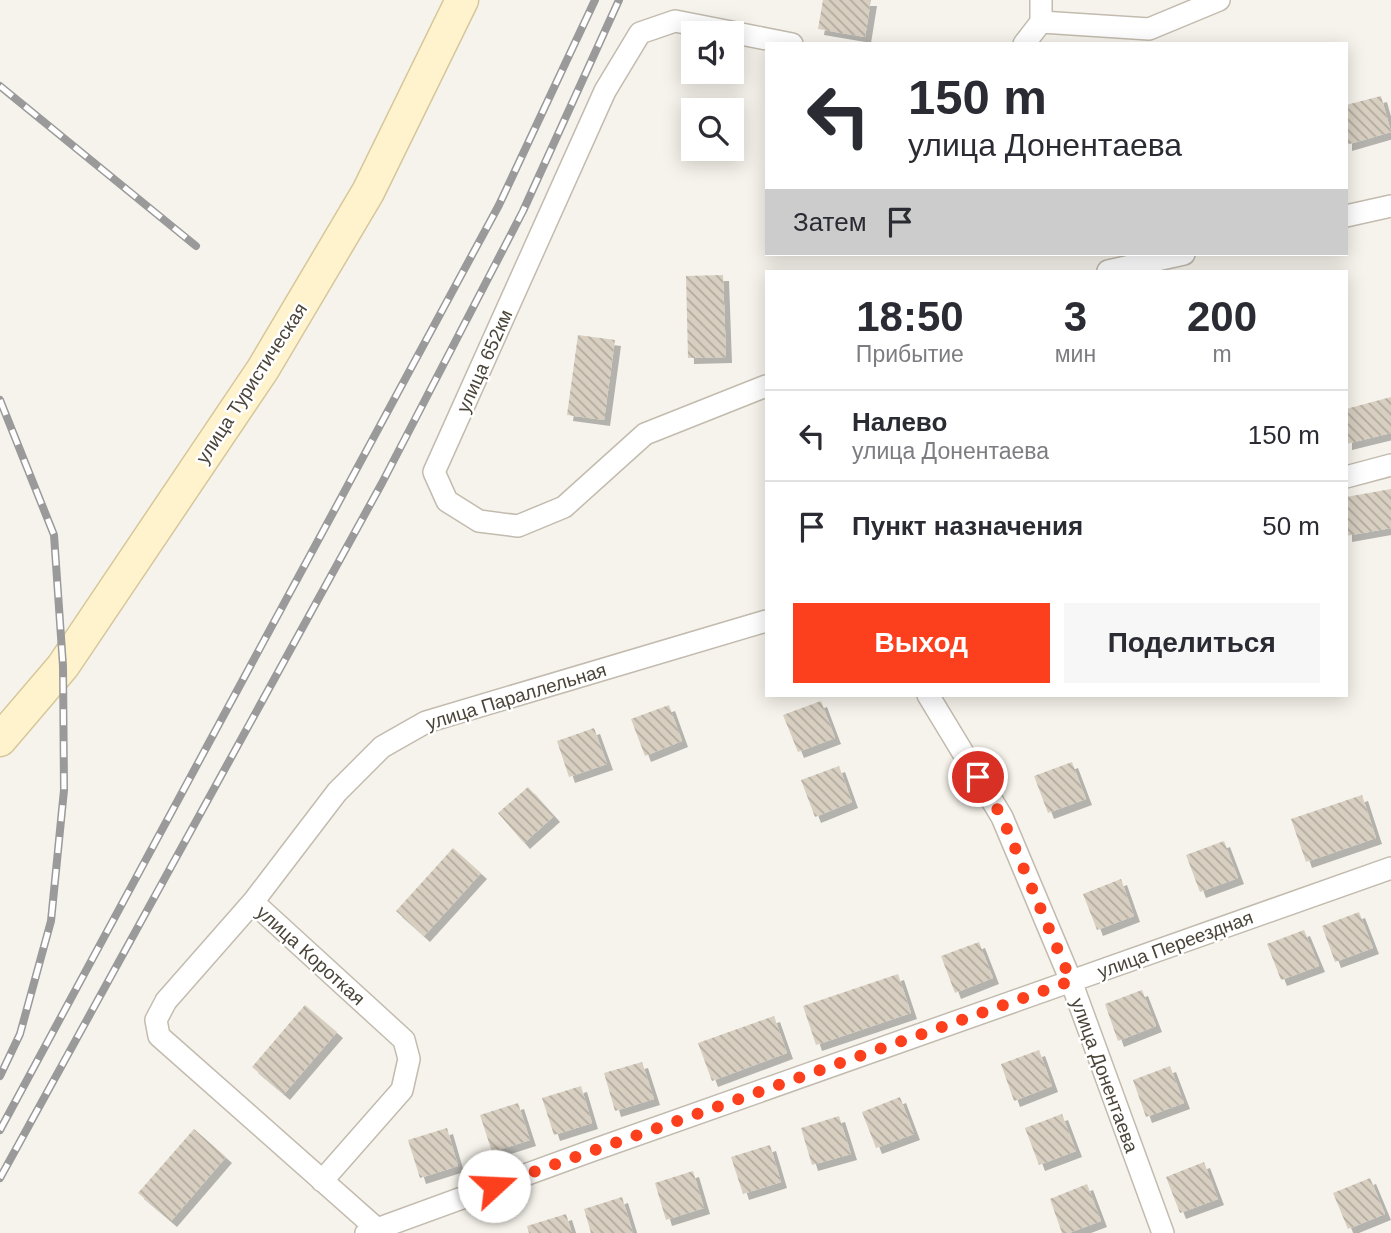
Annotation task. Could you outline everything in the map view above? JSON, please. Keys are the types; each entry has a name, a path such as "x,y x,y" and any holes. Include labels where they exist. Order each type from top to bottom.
{"street":[{"name":"улица Туристическая","path":"0,740 63,666 263,369 368,192 462,0"},
{"path":"1026,42 1041,22 1041,0"},
{"path":"1041,22 1149,29 1219,0"},
{"name":"улица 652км","path":"765,386 645,434 564,507 518,526 480,521 447,501 434,472 605,91 640,33 675,20 782,42"},
{"path":"1348,216 1391,206"},
{"path":"1112,270 1175,256"},
{"path":"1348,476 1391,465"},
{"name":"улица Параллельная","path":"253,902 337,792 382,747 426,722 765,621"},
{"name":"улица Донентаева","path":"929,697 1002,817 1071,981 1163,1233"},
{"name":"улица Переездная","path":"371,1231 1391,868"},
{"name":"улица Короткая","path":"322,1181 402,1090 410,1059 404,1040 253,902 166,1001 156,1020 159,1036 322,1181 371,1231"}],"building":[{"path":"823,0 871,0 865,37 818,29"},
{"path":"1381,96 1391,132 1348,144 1348,104"},
{"path":"723,275 726,357 688,358 686,276"},
{"path":"578,335 615,340 604,420 567,415"},
{"path":"1391,397 1391,433 1348,444 1348,408"},
{"path":"1391,489 1391,528 1348,536 1348,497"},
{"path":"821,701 835,738 798,752 783,715"},
{"path":"669,705 682,741 645,756 631,719"},
{"path":"594,728 607,764 569,777 557,741"},
{"path":"1072,762 1086,799 1048,813 1034,776"},
{"path":"839,766 852,802 815,817 801,780"},
{"path":"528,787 554,816 524,843 498,813"},
{"path":"1362,795 1376,838 1306,862 1291,819"},
{"path":"1224,841 1238,878 1200,892 1186,855"},
{"path":"453,848 481,873 424,936 396,911"},
{"path":"1121,879 1134,916 1097,930 1083,894"},
{"path":"1359,912 1373,948 1335,962 1322,926"},
{"path":"1304,930 1319,966 1281,980 1267,944"},
{"path":"979,942 993,978 955,993 941,956"},
{"path":"898,974 911,1013 816,1045 803,1006"},
{"path":"1142,990 1156,1026 1118,1041 1105,1004"},
{"path":"305,1005 337,1032 284,1094 252,1067"},
{"path":"774,1016 787,1053 712,1081 698,1043"},
{"path":"1039,1050 1052,1086 1014,1101 1001,1064"},
{"path":"642,1062 654,1099 615,1111 604,1073"},
{"path":"1170,1066 1184,1103 1146,1117 1133,1080"},
{"path":"581,1086 592,1123 554,1135 542,1098"},
{"path":"900,1097 914,1134 876,1148 862,1112"},
{"path":"518,1103 530,1140 492,1152 480,1115"},
{"path":"1062,1114 1076,1151 1039,1165 1025,1128"},
{"path":"839,1116 851,1154 812,1165 801,1128"},
{"path":"447,1128 458,1166 420,1178 408,1140"},
{"path":"194,1129 226,1157 171,1221 138,1193"},
{"path":"770,1145 781,1182 743,1194 731,1157"},
{"path":"1204,1162 1218,1199 1180,1213 1166,1177"},
{"path":"693,1171 704,1208 666,1220 655,1183"},
{"path":"1370,1178 1385,1214 1348,1229 1333,1193"},
{"path":"1087,1184 1101,1221 1062,1233 1050,1199"},
{"path":"622,1197 633,1233 591,1233 584,1209"},
{"path":"566,1214 572,1233 529,1233 527,1226"}],"railway":[{"path":"0,1130 499,205 595,0"},
{"path":"0,1178 382,483 523,211 619,0"},
{"path":"0,86 196,246"},
{"path":"0,400 54,535 63,666 64,790 51,921 20,1034 0,1076"}],"route":[{"path":"494,1186 1071,981 1002,817 978,777"}]}
